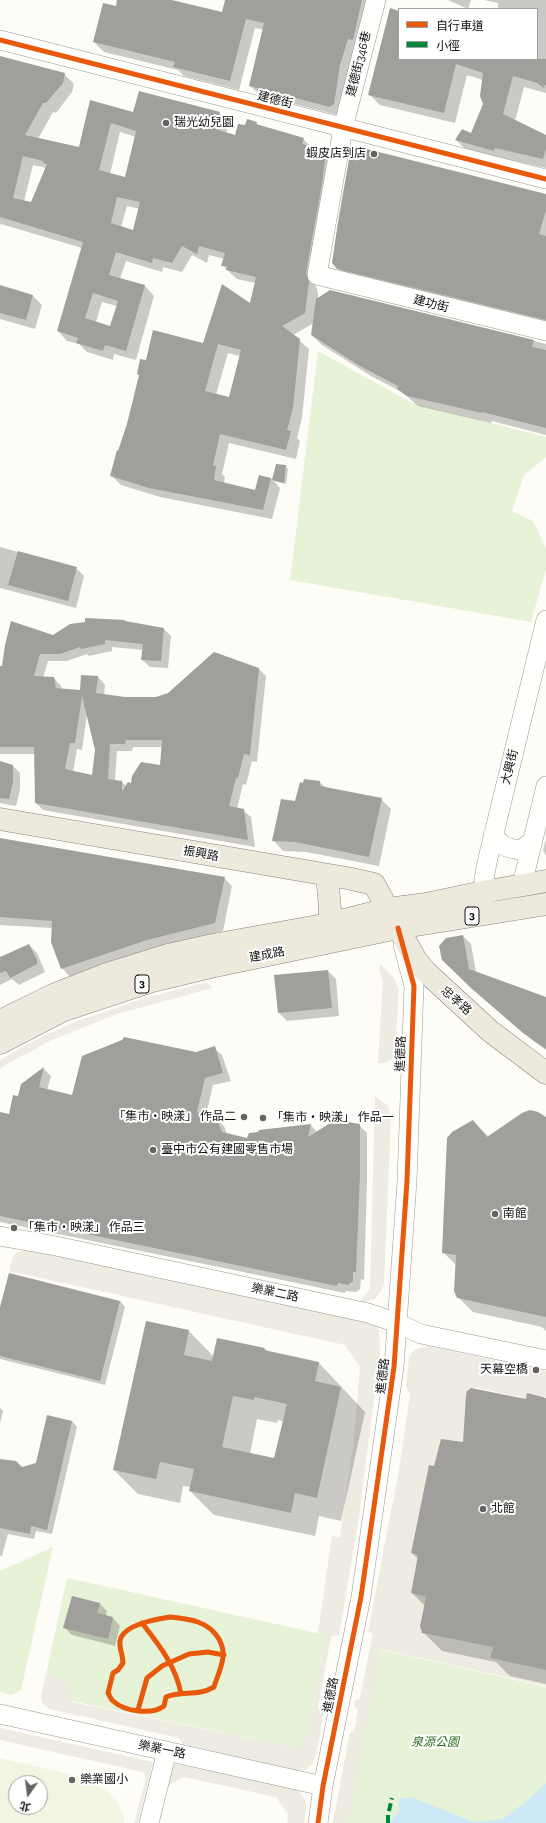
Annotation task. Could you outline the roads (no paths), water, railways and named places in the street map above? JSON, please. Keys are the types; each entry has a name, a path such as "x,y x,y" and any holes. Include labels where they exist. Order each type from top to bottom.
{"main road":[{"name":"振興路","path":"0,819 374,884 393,919"},
{"path":"327,875 330,909 328,924"},
{"name":"建成路","path":"0,1043 64,1010 152,981 393,919 426,904 546,881"},
{"name":"建成路","path":"0,1021 60,992 107,974 168,955 213,945 328,924 482,914 546,904"},
{"name":"忠孝路","path":"393,919 416,960 431,978 490,1031 546,1073"}],"street":[{"name":"建德街346巷","path":"317,275 343,128 376,0"},
{"name":"建德街","path":"0,40 546,179"},
{"name":"建功街","path":"317,275 546,331"},
{"name":"大興街","path":"482,914 483,892 493,835 546,620"},
{"path":"522,885 546,786"},
{"path":"493,835 501,845 508,849 521,850 532,841"},
{"name":"進德路","path":"318,1823 323,1786 361,1597 394,1367 407,1181 414,986 393,919"},
{"name":"樂業二路","path":"0,1236 56,1246 368,1313 397,1323 421,1334 546,1360"},
{"name":"樂業一路","path":"0,1714 323,1786"},
{"path":"149,1823 167,1751"}],"water":[{"path":"546,1783 546,1823 389,1823 399,1811 399,1799 411,1797 473,1822 503,1819 529,1799"}],"place":[{"name":"瑞光幼兒園","path":"166,123"},
{"name":"蝦皮店到店","path":"374,154"},
{"name":"「集市‧映漾」 作品二","path":"244,1117"},
{"name":"「集市‧映漾」 作品一","path":"263,1118"},
{"name":"臺中市公有建國零售市場","path":"153,1150"},
{"name":"南館","path":"495,1214"},
{"name":"「集市‧映漾」 作品三","path":"14,1228"},
{"name":"天幕空橋","path":"536,1370"},
{"name":"北館","path":"483,1509"},
{"name":"樂業國小","path":"72,1780"}],"park label":[{"name":"泉源公園","path":"435,1743"}]}
